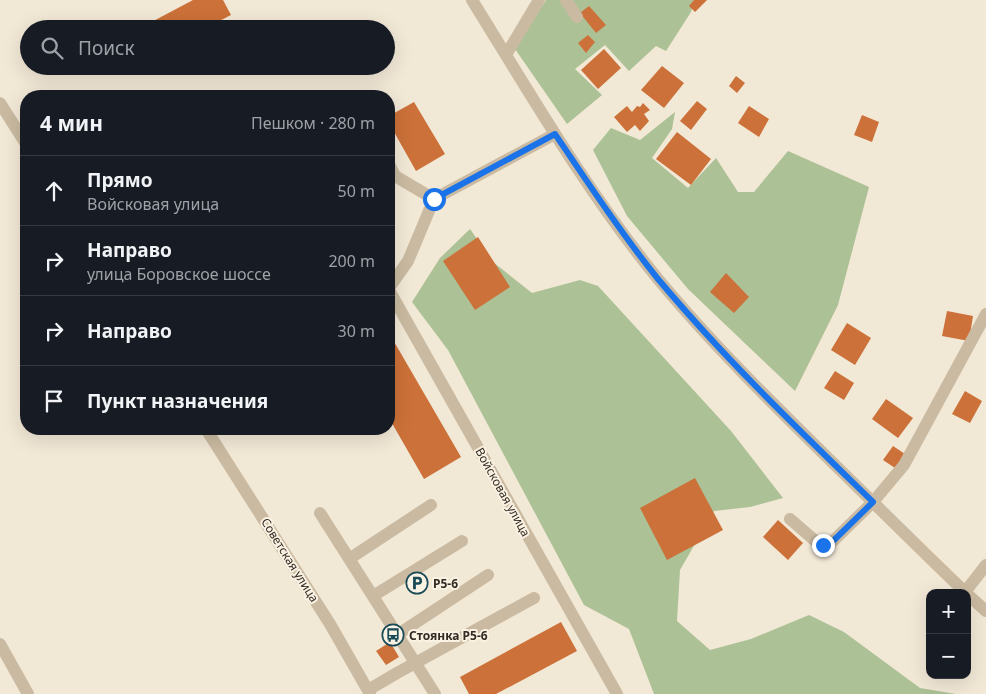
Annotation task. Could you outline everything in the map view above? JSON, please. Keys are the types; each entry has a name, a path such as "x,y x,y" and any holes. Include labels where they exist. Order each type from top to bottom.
{"street":[{"path":"472,0 555,134 612,217 658,278 717,346 756,387 962,589"},
{"path":"506,54 539,0"},
{"path":"566,0 577,17"},
{"path":"0,103 20,135"},
{"path":"395,176 434,199 555,134"},
{"name":"Войсковая улица","path":"395,280 408,261 434,199"},
{"name":"Войсковая улица","path":"395,300 617,694"},
{"path":"790,519 820,545 826,546 873,502 904,465 986,314"},
{"name":"Советская улица","path":"210,435 330,624 369,692"},
{"path":"349,559 431,505"},
{"path":"320,513 435,694"},
{"path":"373,596 462,541"},
{"path":"969,589 986,565"},
{"path":"397,635 488,575"},
{"path":"369,692 415,663 534,598"},
{"path":"971,598 986,611"},
{"path":"0,644 28,694"}],"green space":[{"path":"546,0 694,0 691,12 666,51 656,46 629,71 605,45 575,69 602,95 567,124 515,49"},
{"path":"675,112 672,129 652,158 688,188 716,158 738,192 754,192 788,151 869,187 838,305 795,391 688,289 627,216 593,150 611,128 640,140"},
{"path":"470,229 493,262 532,293 580,280 598,286 731,431 783,498 750,507 714,511 680,570 677,621 710,650 751,639 809,615 844,632 920,688 956,694 654,694 629,629 584,605 448,350 412,302 440,258"}],"building":[{"path":"193,0 223,0 231,15 221,20 155,20"},
{"path":"694,0 707,0 695,12 689,6"},
{"path":"589,6 606,25 596,33 580,13"},
{"path":"588,35 595,42 586,53 578,43"},
{"path":"604,49 621,68 598,89 581,70"},
{"path":"662,66 684,83 664,108 641,90"},
{"path":"736,76 745,83 737,93 729,86"},
{"path":"697,101 707,109 691,130 680,121"},
{"path":"414,102 445,154 416,171 395,134 395,113"},
{"path":"643,103 650,110 644,114 649,121 640,131 635,125 627,132 614,117 627,106 632,112"},
{"path":"749,106 769,119 759,137 738,123"},
{"path":"862,115 879,122 872,142 854,135"},
{"path":"677,132 711,159 691,185 656,159"},
{"path":"478,237 510,287 475,310 443,261"},
{"path":"726,273 749,297 734,313 710,292"},
{"path":"947,311 973,316 969,341 942,336"},
{"path":"847,323 871,338 855,365 831,350"},
{"path":"395,343 461,457 424,479 395,428"},
{"path":"835,371 854,383 844,400 824,388"},
{"path":"965,391 982,401 970,423 952,414"},
{"path":"886,399 913,418 898,438 872,419"},
{"path":"893,446 905,454 895,468 883,460"},
{"path":"695,478 723,530 667,560 640,508"},
{"path":"778,520 803,543 788,560 763,537"},
{"path":"561,622 577,651 496,694 469,694 460,677"},
{"path":"390,642 399,657 386,665 376,651"}],"place":[{"name":"Р5-6","path":"417,583"},
{"name":"Стоянка Р5-6","path":"393,635"}],"route":[{"path":"434,199 555,134 628,240 658,278 762,394 873,502 830,544 823,545"}]}
